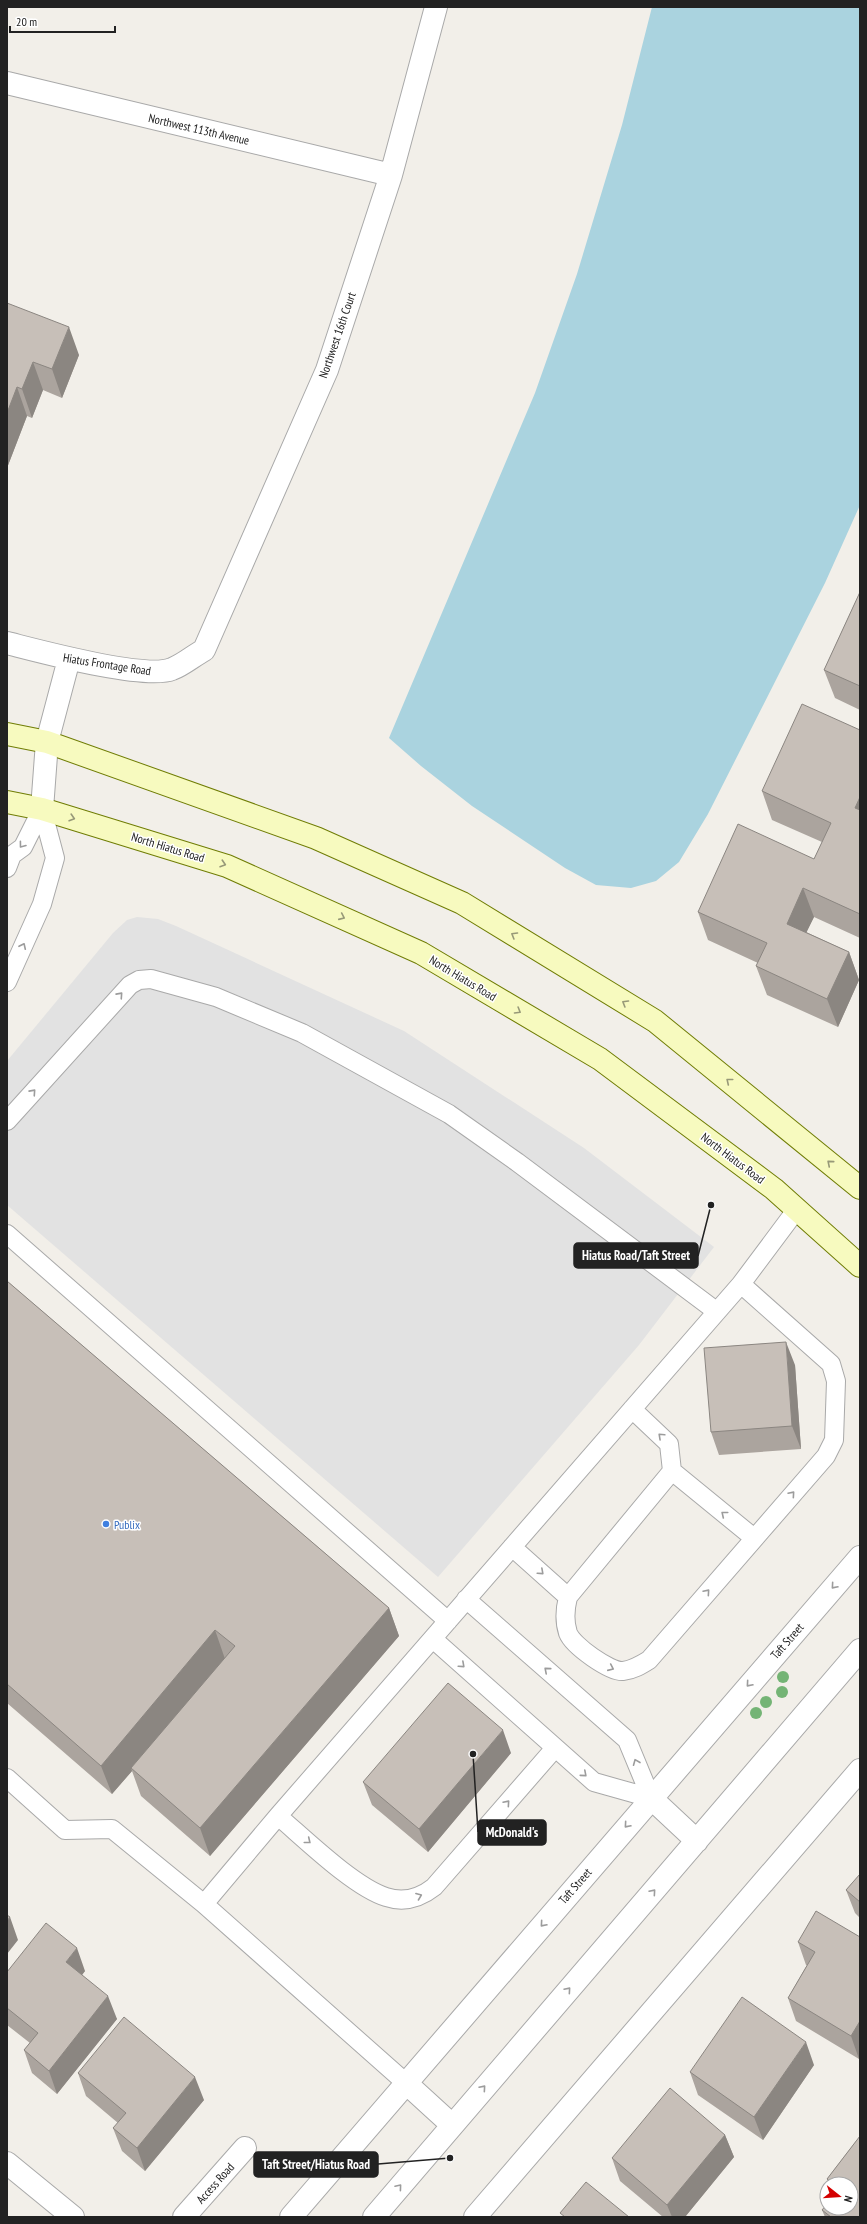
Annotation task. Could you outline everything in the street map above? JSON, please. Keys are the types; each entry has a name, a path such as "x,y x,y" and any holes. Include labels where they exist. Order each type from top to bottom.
{"main road":[{"path":"7,734 47,742 316,838 462,903 655,1021 860,1188"},
{"name":"North Hiatus Road","path":"7,802 42,809 227,866 421,953 600,1059 774,1189 860,1266"}],"street":[{"name":"Northwest 16th Court","path":"204,650 327,370 391,175 436,7"},
{"name":"Northwest 113th Avenue","path":"7,83 391,175"},
{"name":"Hiatus Frontage Road","path":"7,643 69,659 154,673 172,669 204,650"},
{"path":"42,809 47,742 69,659"},
{"name":"Taft Street","path":"291,2217 860,1557"},
{"path":"374,2217 860,1650"},
{"path":"475,2217 860,1770"},
{"path":"651,1798 697,1841"},
{"path":"406,2083 452,2125"},
{"name":"Access Road","path":"184,2217 245,2148"},
{"path":"7,2163 73,2217"}],"lane":[{"path":"7,868 12,855 23,847 42,809"},
{"path":"7,982 42,904 55,858 42,809"},
{"path":"7,1121 130,985 139,980 151,979 216,997 302,1033 449,1114 517,1162 716,1311"},
{"path":"204,1904 278,1816 740,1284 797,1209"},
{"path":"7,1234 448,1621"},
{"path":"672,1471 568,1597 564,1612 569,1634 578,1647 615,1670 630,1669 649,1660 826,1456 834,1440 836,1381 831,1364 740,1284"},
{"path":"632,1409 669,1444 672,1471 754,1538"},
{"path":"512,1547 568,1597"},
{"path":"466,1599 627,1740 651,1798"},
{"path":"433,1639 594,1782 651,1798"},
{"path":"278,1816 368,1888 386,1897 413,1899 422,1896 434,1887 555,1748"},
{"path":"7,1778 65,1830 112,1829 204,1904 406,2083"}],"shaded area":[{"path":"137,917 158,919 176,926 404,1031 584,1148 714,1247 639,1345 438,1577 7,1205 7,1061 113,933 127,920"}],"water":[{"path":"652,7 860,7 860,505 825,583 708,814 679,862 656,881 631,888 596,885 565,868 472,806 421,766 389,738 535,393 577,274 622,125"}],"building":[{"path":"7,303 69,327 52,369 33,362 22,389 17,387 7,413"},
{"path":"860,592 860,686 824,670"},
{"path":"802,704 860,730 860,797 855,808 860,810 860,914 803,888 787,924 849,952 827,999 756,966 767,943 698,912 738,824 814,859 831,823 762,791"},
{"path":"7,1281 389,1608 200,1828 131,1768 235,1646 215,1630 101,1766 7,1684"},
{"path":"786,1342 792,1426 711,1432 704,1348"},
{"path":"448,1683 503,1730 419,1829 363,1782"},
{"path":"860,1874 860,1902 846,1890"},
{"path":"816,1911 860,1937 860,2021 851,2036 788,1998 815,1952 798,1942"},
{"path":"46,1923 77,1948 66,1962 108,1996 49,2071 24,2050 38,2033 7,2008 7,1972"},
{"path":"742,1997 806,2042 754,2117 690,2072"},
{"path":"124,2017 195,2077 137,2148 113,2128 126,2113 78,2073"},
{"path":"670,2088 725,2135 667,2205 612,2158"},
{"path":"860,2136 860,2217 830,2216 859,2216 859,2176 829,2176"},
{"path":"586,2182 629,2217 565,2217 560,2213"}],"place":[{"name":"Hiatus Road/Taft Street","path":"711,1205"},
{"name":"Publix","path":"106,1524"},
{"name":"McDonald's","path":"473,1754"},
{"name":"Taft Street/Hiatus Road","path":"450,2158"}]}
